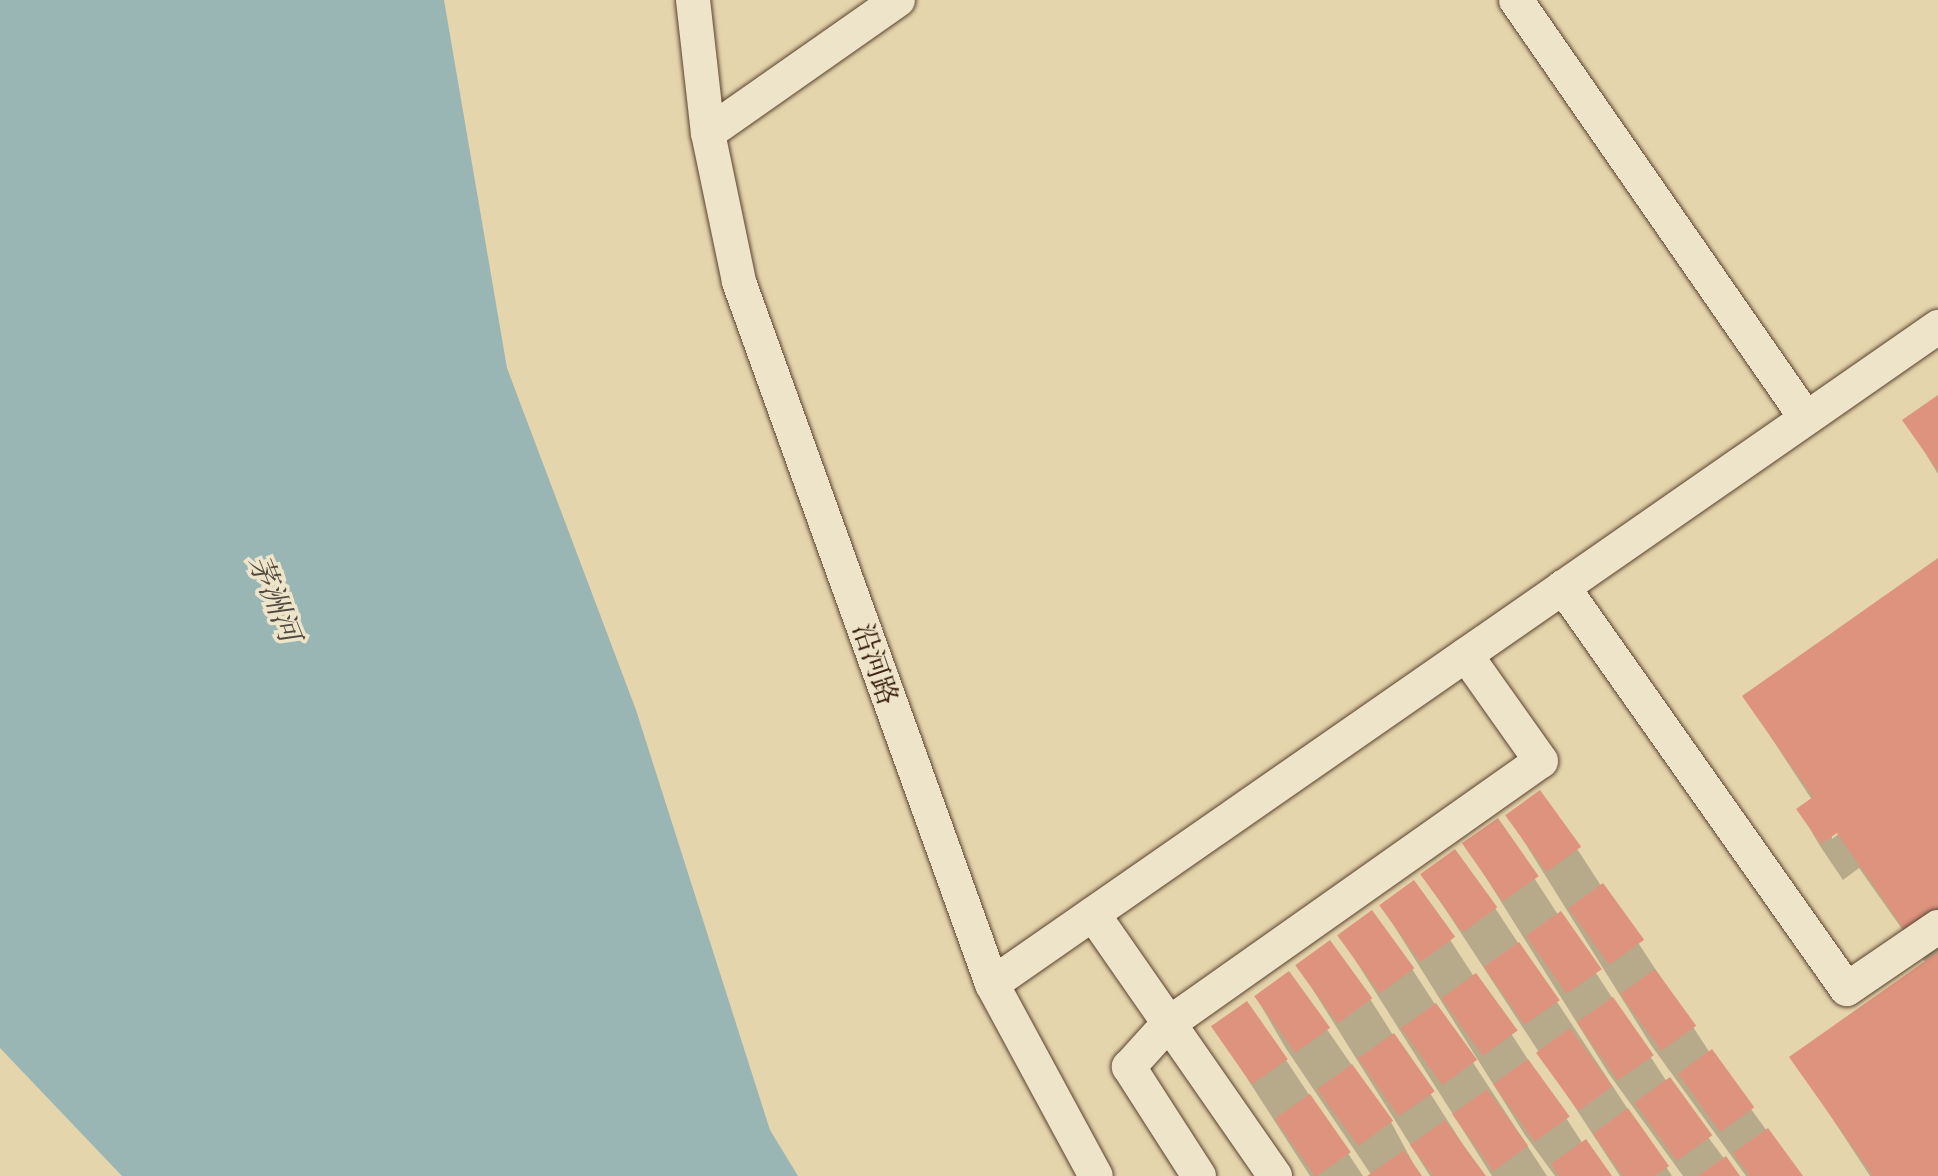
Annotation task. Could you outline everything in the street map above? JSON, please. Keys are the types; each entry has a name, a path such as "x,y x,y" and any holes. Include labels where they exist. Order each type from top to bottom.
{"street":[{"name":"沿河路","path":"693,0 708,133 739,282 992,984 1096,1176"},
{"path":"708,133 898,0"},
{"path":"1516,0 1806,418"},
{"path":"992,984 1938,327"},
{"path":"1563,587 1847,989 1938,927"},
{"path":"1199,1176 1129,1067 1168,1024 1541,761 1466,655"},
{"path":"1093,914 1275,1176"}],"water":[{"name":"茅洲河","path":"0,0 444,0 507,368 636,710 770,1130 798,1176 122,1176 0,1048"}],"building":[{"path":"1938,395 1938,471 1902,420"},
{"path":"1938,558 1938,908 1905,931 1837,833 1821,844 1796,809 1813,797 1742,696"},
{"path":"1540,790 1581,847 1546,872 1505,815"},
{"path":"1498,818 1539,876 1503,901 1462,843"},
{"path":"1455,849 1497,907 1463,933 1420,874"},
{"path":"1414,880 1455,937 1420,962 1379,905"},
{"path":"1603,883 1644,940 1609,965 1568,908"},
{"path":"1372,910 1414,968 1380,994 1337,935"},
{"path":"1561,911 1602,969 1567,994 1526,936"},
{"path":"1330,940 1372,998 1338,1024 1295,965"},
{"path":"1519,942 1560,1000 1525,1025 1484,967"},
{"path":"1938,952 1938,1176 1873,1176 1789,1057"},
{"path":"1655,969 1696,1026 1661,1051 1620,994"},
{"path":"1289,971 1330,1028 1295,1053 1254,996"},
{"path":"1476,973 1518,1030 1483,1056 1441,998"},
{"path":"1613,997 1654,1055 1618,1080 1577,1022"},
{"path":"1247,1001 1288,1059 1252,1084 1211,1026"},
{"path":"1436,1003 1477,1060 1442,1085 1401,1028"},
{"path":"1570,1028 1612,1086 1578,1111 1536,1053"},
{"path":"1394,1033 1435,1091 1399,1116 1358,1058"},
{"path":"1712,1049 1754,1107 1720,1132 1678,1074"},
{"path":"1528,1059 1570,1116 1535,1142 1493,1084"},
{"path":"1352,1064 1393,1121 1358,1146 1317,1089"},
{"path":"1670,1077 1712,1135 1677,1161 1634,1103"},
{"path":"1487,1089 1528,1146 1493,1171 1452,1114"},
{"path":"1310,1094 1351,1152 1315,1176 1275,1119"},
{"path":"1628,1108 1669,1166 1655,1176 1623,1176 1593,1134"},
{"path":"1445,1120 1486,1176 1433,1176 1410,1145"},
{"path":"1768,1128 1803,1176 1750,1176 1733,1153"},
{"path":"1586,1139 1612,1176 1559,1176 1551,1164"},
{"path":"1404,1150 1422,1176 1367,1176"},
{"path":"1726,1156 1740,1176 1698,1176"}]}
